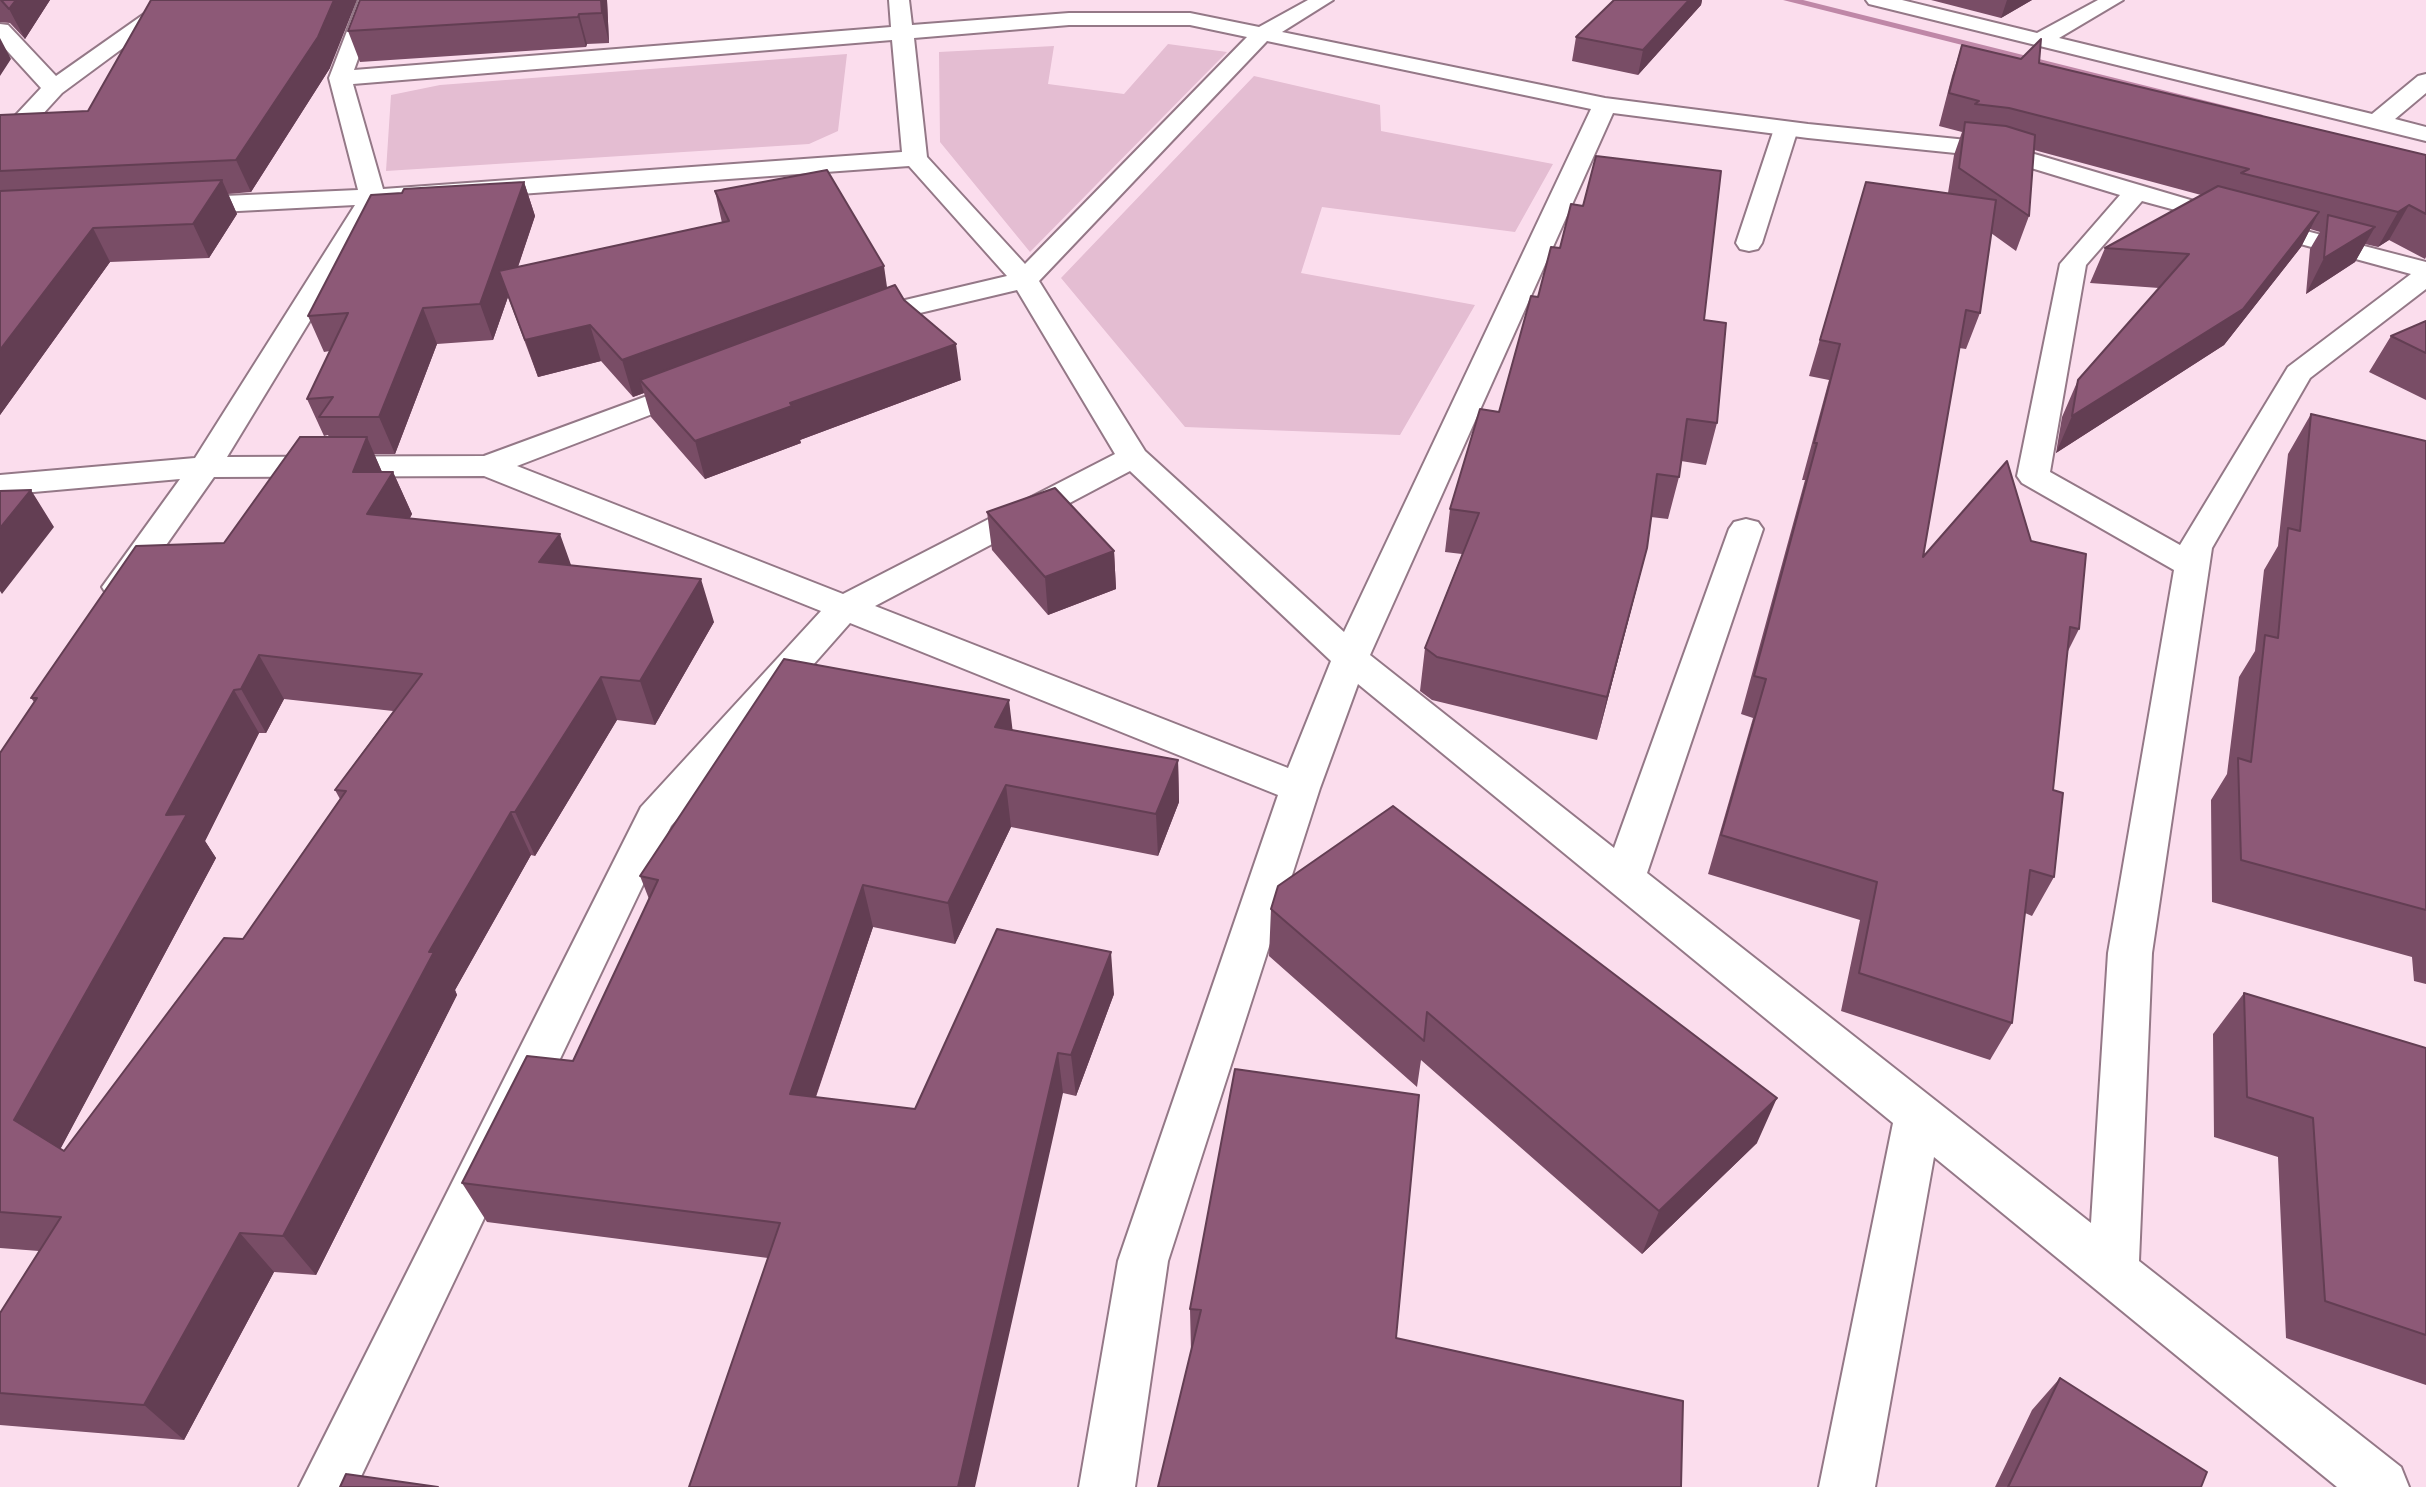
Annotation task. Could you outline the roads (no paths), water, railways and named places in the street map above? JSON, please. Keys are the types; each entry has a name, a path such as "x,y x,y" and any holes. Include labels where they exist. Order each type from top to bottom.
{"street":[{"path":"0,146 54,88 177,0"},
{"path":"102,611 205,467 373,197 340,78 369,0"},
{"path":"831,336 894,311 1025,280 1262,34 1323,0"},
{"path":"1876,0 2426,134"},
{"path":"2039,40 2113,0"},
{"path":"340,78 901,17 1190,19 1605,105 1786,129 1997,150 2136,192 2426,270"},
{"path":"901,17 915,158 1025,280 1133,457 1350,658 2381,1487"},
{"path":"0,30 54,88"},
{"path":"2376,122 2426,81"},
{"path":"1107,1487 1143,1261 1300,788 1350,658 1605,105"},
{"path":"1749,243 1786,129"},
{"path":"152,208 373,197 915,158"},
{"path":"2136,192 2073,264 2033,476 2192,566"},
{"path":"2113,1272 2130,953 2195,548 2298,373 2426,276"},
{"path":"0,485 205,467 488,467 729,374"},
{"path":"327,1487 655,818 844,608 1133,457"},
{"path":"488,467 1300,788"},
{"path":"1624,879 1746,529"},
{"path":"1847,1487 1918,1115"}],"waterway":[{"path":"1789,0 2257,115"}]}
